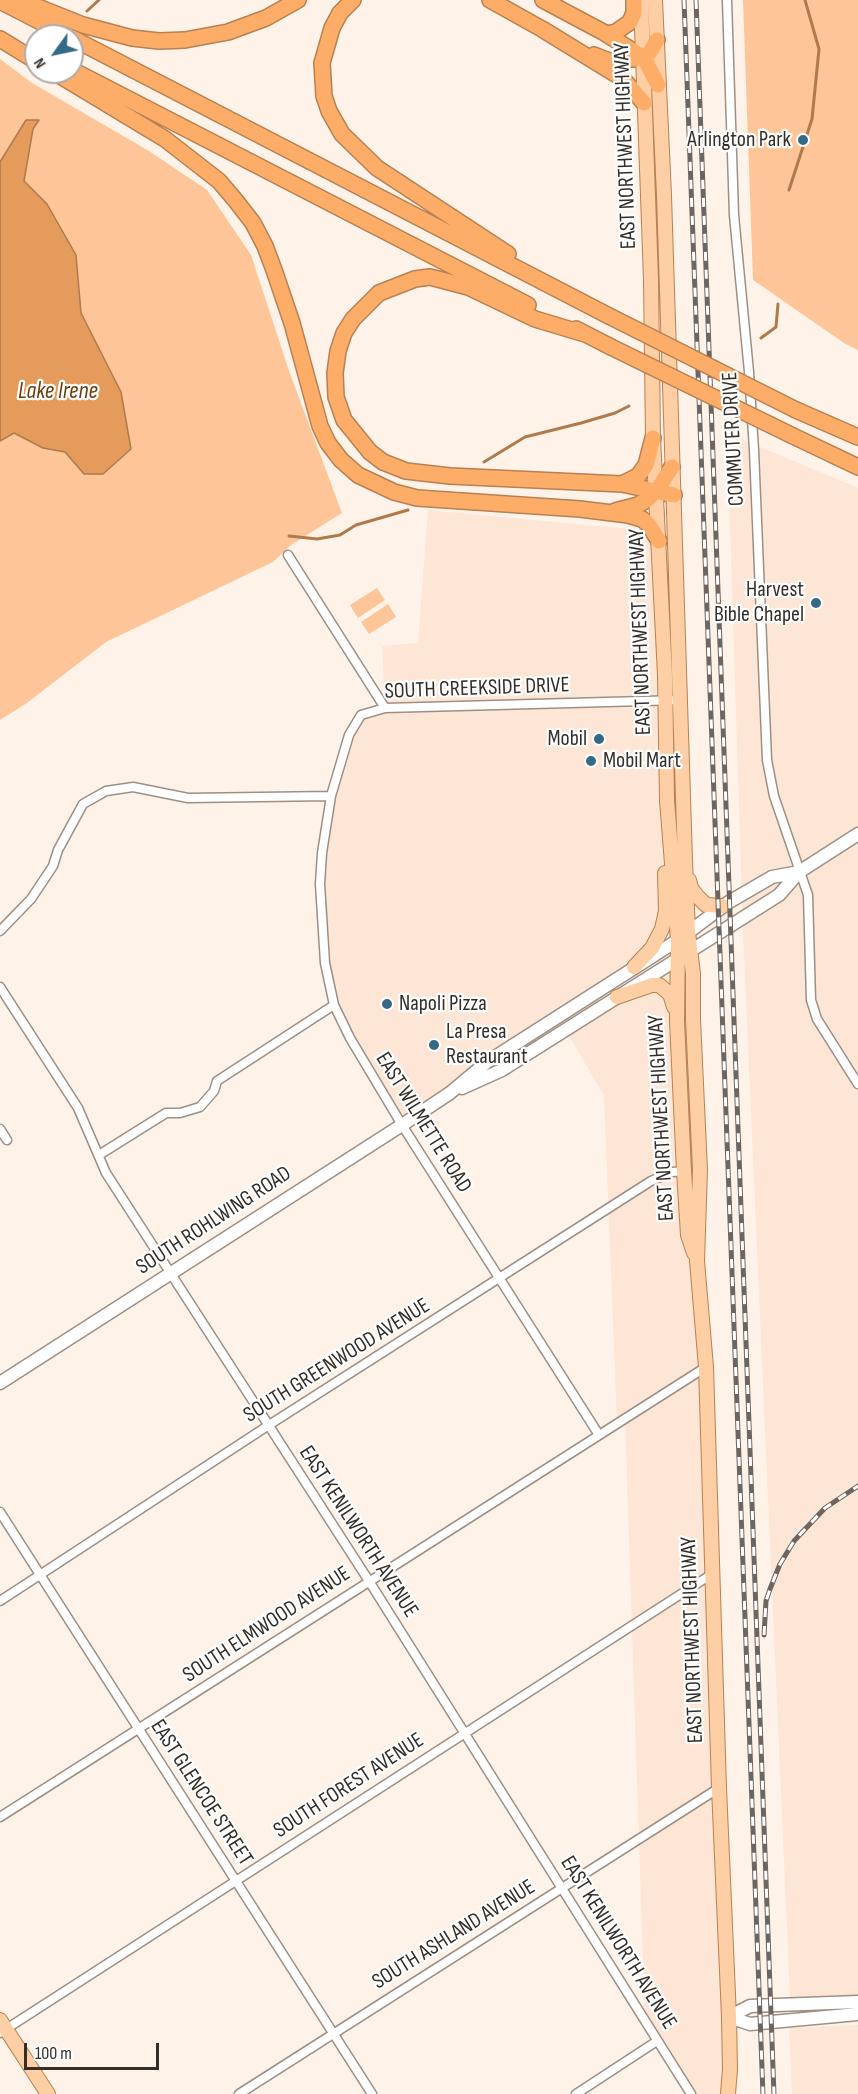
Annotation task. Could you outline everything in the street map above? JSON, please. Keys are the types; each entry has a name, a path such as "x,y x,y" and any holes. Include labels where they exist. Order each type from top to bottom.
{"highway":[{"path":"20,0 83,25 132,38 159,41 185,40 228,32 258,21 298,0"},
{"path":"353,0 340,13 332,28 322,63 324,96 329,111 342,134 377,168 579,299"},
{"path":"490,0 622,78 644,103"},
{"path":"543,0 606,34 644,58 658,85"},
{"path":"606,34 622,29 630,22 634,13 634,0"},
{"path":"0,1 45,24"},
{"path":"0,33 24,46"},
{"path":"0,39 24,54"},
{"path":"561,40 609,61 644,58 657,40"},
{"path":"84,44 609,316 796,410 858,437"},
{"path":"84,76 585,334 858,467"},
{"path":"74,84 165,139 219,181 253,223 265,246 292,322 320,426 328,443 341,460 358,475 394,492 417,498 609,512 642,519 649,525 659,541"},
{"path":"585,334 535,319 468,287 430,277 415,279 379,293 353,319 344,333 338,351 335,373 336,396 344,420 357,438 376,458 396,468 450,476 622,484 674,495"},
{"path":"622,484 638,476 646,465 653,438"},
{"path":"609,512 638,505 657,490 672,467"}],"main road":[{"name":"EAST NORTHWEST HIGHWAY","path":"641,0 651,280 653,438 659,541 667,800 684,953 677,1021 688,1234 697,1261"},
{"name":"EAST NORTHWEST HIGHWAY","path":"655,0 665,206 681,700 685,860 683,936"},
{"path":"634,967 659,938 665,919 662,814 667,800"},
{"path":"685,860 691,888 697,896 706,905 723,906"},
{"name":"EAST NORTHWEST HIGHWAY","path":"684,953 693,974 700,1170 697,1261 706,1367 719,1788 729,2017 728,2094"},
{"path":"617,997 652,985 659,985 670,994 677,1021"},
{"path":"2,2027 48,2094"}],"street":[{"name":"COMMUTER DRIVE","path":"727,0 734,215 754,450 767,760 774,796 808,895 811,1000 818,1019 858,1083"},
{"path":"288,555 385,708"},
{"name":"SOUTH CREEKSIDE DRIVE","path":"331,796 349,735 361,715 385,708 681,700"},
{"path":"0,931 31,899 52,866 83,804 106,791 133,787 188,798 331,796"},
{"name":"EAST WILMETTE ROAD","path":"331,796 322,853 320,884 325,963 334,1005 350,1038 402,1125 599,1435"},
{"path":"799,872 858,834"},
{"name":"SOUTH ROHLWING ROAD","path":"0,1383 402,1125 450,1093 487,1062 683,936 723,906 772,877 799,872"},
{"name":"SOUTH ROHLWING ROAD","path":"450,1093 502,1070 778,895 799,872"},
{"name":"EAST KENILWORTH AVENUE","path":"0,987 78,1108 106,1173 369,1581 691,2094"},
{"path":"99,1155 166,1113 180,1113 200,1107 214,1091 217,1081 334,1005"},
{"path":"0,1129 7,1140"},
{"name":"SOUTH GREENWOOD AVENUE","path":"0,1601 269,1425 651,1181 672,1172 700,1170"},
{"name":"SOUTH ELMWOOD AVENUE","path":"0,1817 706,1367"},
{"name":"EAST GLENCOE STREET","path":"0,1512 372,2094"},
{"name":"SOUTH FOREST AVENUE","path":"2,2027 236,1881 712,1574"},
{"name":"SOUTH ASHLAND AVENUE","path":"238,2094 719,1788"},
{"path":"729,2017 750,2006 858,2002"},
{"path":"729,2017 750,2024 858,2014"},
{"path":"576,2094 657,2041"}],"shaded area":[{"name":"Arlington Park","path":"743,0 858,0 858,350 844,343 753,280"},
{"path":"0,59 24,77 24,84 34,84 149,151 207,190 251,255 289,371 342,513 291,545 273,562 106,642 27,703 0,720"},
{"path":"727,433 858,488 858,1995 790,1997 743,931"},
{"path":"428,510 639,530 659,541 662,814 666,911 652,948 402,1125 334,1005 325,963 320,884 331,796 361,715 385,708 382,646 418,643"},
{"path":"377,588 385,600 358,618 350,605"},
{"path":"388,604 396,617 369,634 361,622"},
{"path":"679,957 677,1021 697,1261 728,2094 691,2094 645,2022 625,1419 617,1423 604,1096 565,1029"},
{"path":"858,2025 858,2094 792,2094 789,2028"}],"water":[{"name":"Lake Irene","path":"26,120 39,120 33,129 24,181 47,204 76,255 81,313 121,392 131,449 103,474 84,474 65,452 43,448 14,433 0,441 0,162"}],"waterway":[{"path":"87,11 99,0"},
{"path":"789,190 812,119 819,49 805,0"},
{"path":"761,338 776,327 778,304"},
{"path":"484,462 525,437 615,413 629,406"},
{"path":"289,536 317,539 340,535 356,525 408,510"}],"railway":[{"path":"684,0 763,2094"},
{"path":"696,0 774,2094"},
{"path":"764,1635 766,1601 780,1564 794,1541 825,1508 858,1486"}],"place":[{"name":"Arlington Park","path":"803,140"},
{"name":"Harvest Bible Chapel","path":"816,603"},
{"name":"Mobil","path":"599,739"},
{"name":"Mobil Mart","path":"591,761"},
{"name":"Napoli Pizza","path":"387,1004"},
{"name":"La Presa Restaurant","path":"434,1045"}]}
